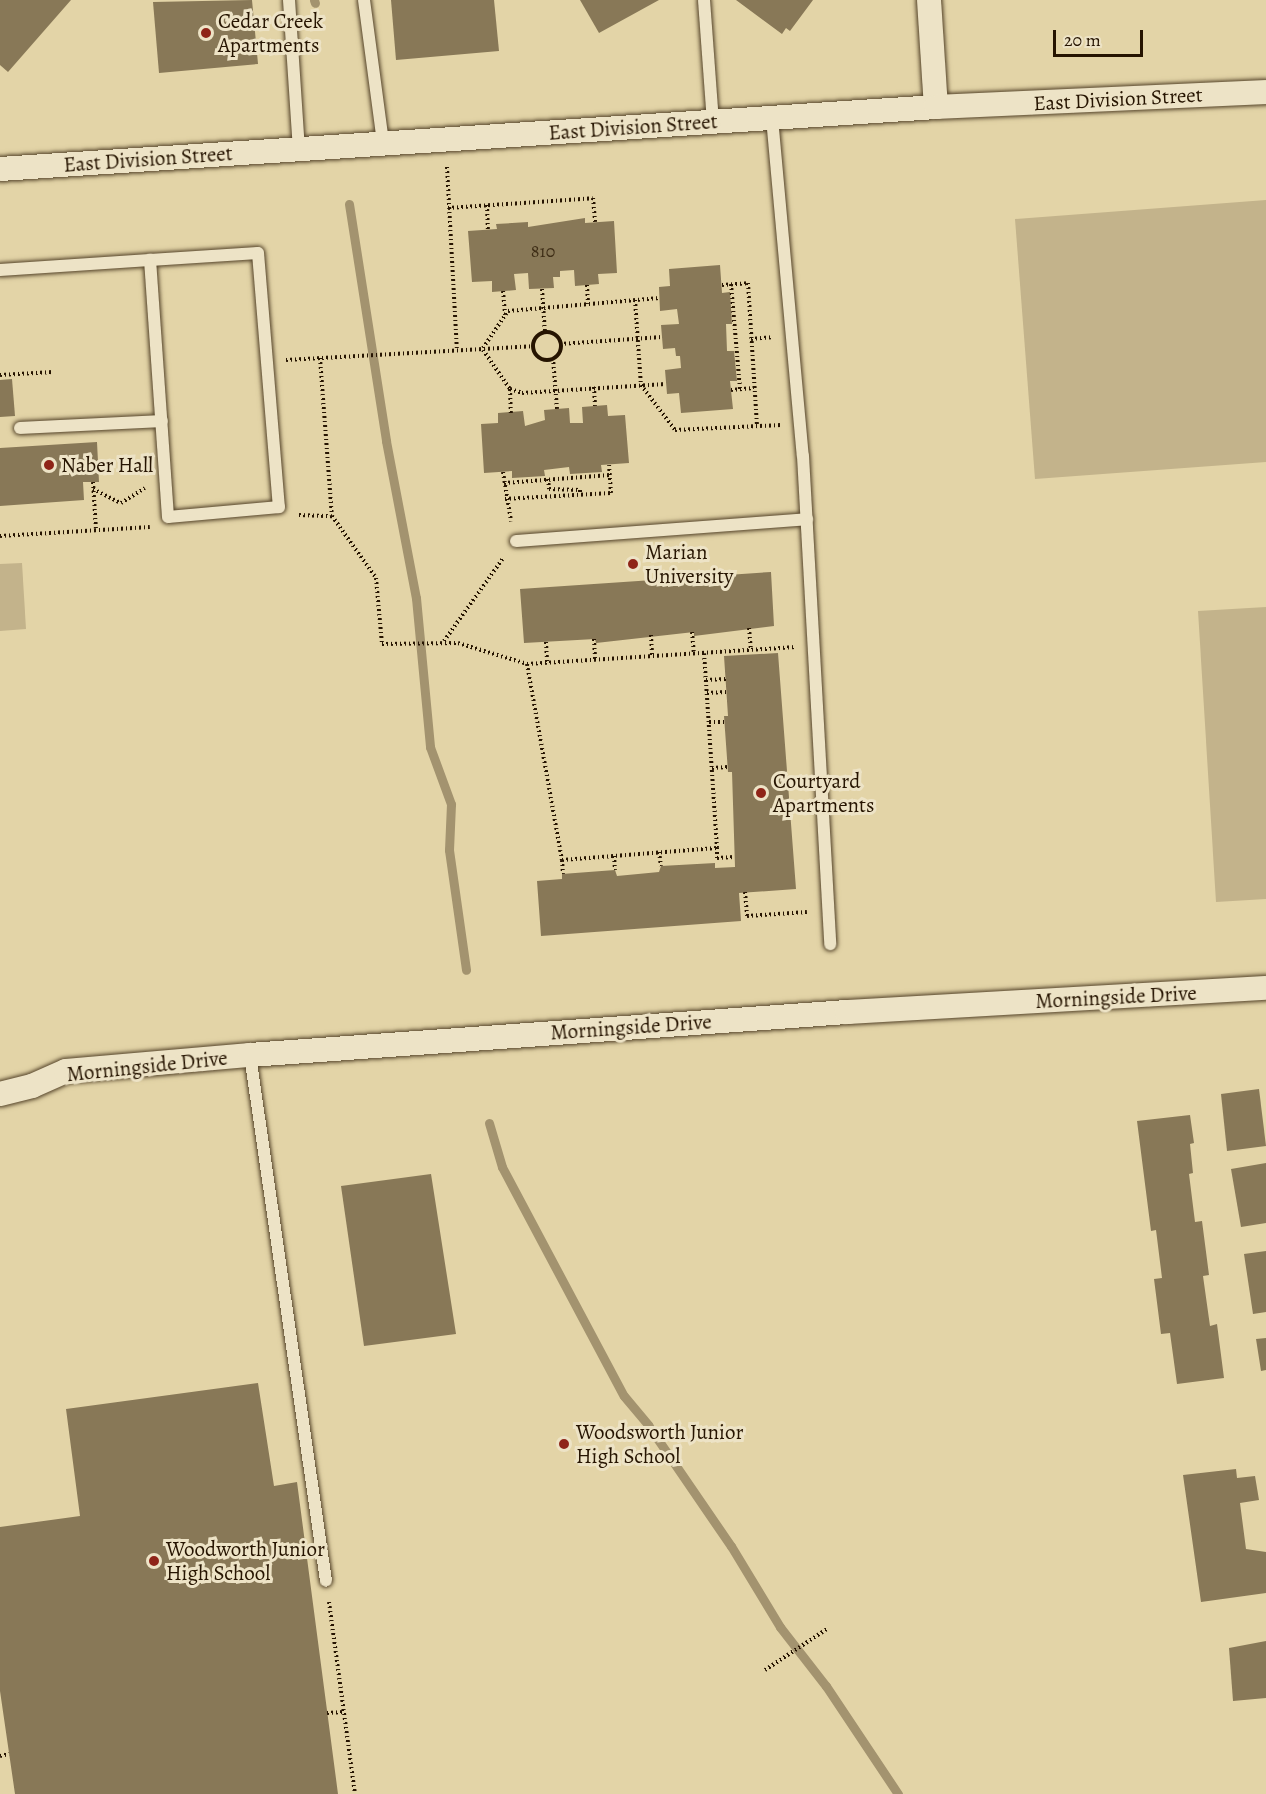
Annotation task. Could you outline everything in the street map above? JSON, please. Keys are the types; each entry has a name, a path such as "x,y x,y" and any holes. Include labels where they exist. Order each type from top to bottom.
{"street":[{"path":"929,0 936,107"},
{"name":"East Division Street","path":"0,169 936,107 1266,92"},
{"name":"Morningside Drive","path":"0,1094 32,1086 66,1071 250,1055 836,1013 1266,988"}],"lane":[{"path":"289,0 299,149"},
{"path":"364,0 383,143"},
{"path":"704,0 713,122"},
{"path":"772,118 807,519 830,944"},
{"path":"0,270 150,260 258,253 279,507 168,516 150,260"},
{"path":"20,428 162,421"},
{"path":"516,541 807,519"},
{"path":"250,1055 326,1581"}],"path":[{"path":"445,139 457,350"},
{"path":"448,208 593,198 594,222"},
{"path":"487,205 488,230"},
{"path":"722,285 748,283 757,427"},
{"path":"731,284 740,390"},
{"path":"587,285 588,304"},
{"path":"542,289 545,333"},
{"path":"503,291 505,316"},
{"path":"483,349 508,311 660,298"},
{"path":"635,300 641,385 675,430 800,424"},
{"path":"553,358 541,359 533,346 533,339 545,333 553,333 560,344"},
{"path":"560,344 662,337"},
{"path":"557,409 553,358 560,344"},
{"path":"267,361 533,346"},
{"path":"483,349 510,389 511,412"},
{"path":"320,358 332,516 376,578 382,644 444,642 527,664 814,646"},
{"path":"0,375 53,372"},
{"path":"510,389 522,393 666,384"},
{"path":"594,387 595,406"},
{"path":"731,390 754,388"},
{"path":"505,499 611,493 609,465"},
{"path":"444,642 516,541 505,499 503,472"},
{"path":"504,483 610,475"},
{"path":"146,477 147,497"},
{"path":"548,479 549,489 580,489 580,495"},
{"path":"93,482 96,530"},
{"path":"93,489 121,503 146,488 166,485"},
{"path":"279,507 295,515 332,516"},
{"path":"0,536 149,527 168,516"},
{"path":"148,517 149,527"},
{"path":"749,628 751,650"},
{"path":"692,632 694,653"},
{"path":"651,635 652,656"},
{"path":"594,639 595,659"},
{"path":"546,642 547,662"},
{"path":"704,652 717,858 734,857"},
{"path":"527,664 563,874"},
{"path":"706,680 726,679"},
{"path":"707,693 726,692"},
{"path":"709,722 724,722"},
{"path":"712,768 728,767"},
{"path":"562,860 717,848"},
{"path":"659,852 661,866"},
{"path":"614,856 615,870"},
{"path":"745,892 747,916 829,911"},
{"path":"326,1581 355,1794"},
{"path":"765,1670 827,1629"},
{"path":"327,1713 344,1712"},
{"path":"0,1756 9,1754"}],"shaded area":[{"path":"1266,200 1266,462 1035,479 1015,219"},
{"path":"22,563 26,629 0,631 0,564"},
{"path":"1266,607 1266,899 1216,902 1198,611"}],"building":[{"path":"0,0 71,0 8,72 0,65"},
{"name":"Cedar Creek Apartments","path":"252,0 258,64 159,73 153,2"},
{"path":"391,0 494,0 499,51 396,60"},
{"path":"580,0 659,0 599,33"},
{"path":"736,0 813,0 790,31 786,28 782,34"},
{"path":"585,218 585,223 614,221 617,273 598,274 599,284 575,286 574,270 560,271 560,277 553,277 554,288 529,289 528,273 514,274 516,290 492,292 492,281 472,282 468,231 497,229 496,224 528,222 528,227"},
{"path":"720,265 722,293 730,292 732,324 726,324 727,351 734,351 737,381 730,381 733,409 681,413 679,393 667,394 665,370 681,368 680,356 676,356 675,348 663,349 661,325 679,324 677,309 660,311 659,287 670,286 669,269"},
{"name":"Naber Hall","path":"12,379 15,416 0,417 0,380"},
{"path":"607,405 608,416 625,415 629,463 601,465 602,472 570,474 569,467 544,470 545,476 512,478 512,471 484,473 481,424 498,423 498,413 523,411 525,426 545,420 544,410 569,408 570,423 583,423 582,407"},
{"name":"Naber Hall","path":"97,442 99,482 83,482 84,500 0,506 0,448"},
{"path":"771,572 774,626 694,636 694,632 596,643 595,639 524,643 520,589"},
{"name":"Courtyard Apartments","path":"778,653 796,889 739,893 741,921 541,936 537,881 562,879 562,874 615,870 617,876 659,872 661,866 715,863 715,868 735,867 732,772 728,772 724,716 728,716 724,656"},
{"path":"1259,1089 1266,1146 1227,1151 1221,1094"},
{"path":"1190,1115 1194,1143 1190,1144 1193,1173 1189,1174 1195,1222 1202,1221 1209,1275 1203,1276 1210,1326 1217,1324 1224,1378 1177,1384 1170,1333 1161,1334 1154,1279 1162,1278 1156,1230 1151,1231 1137,1121"},
{"path":"1266,1163 1266,1223 1241,1227 1231,1169"},
{"path":"431,1174 456,1334 364,1346 341,1186"},
{"path":"1266,1251 1266,1312 1253,1314 1244,1254"},
{"path":"1266,1338 1266,1370 1261,1371 1256,1339"},
{"name":"Woodworth Junior High School","path":"258,1383 274,1486 297,1482 338,1794 15,1794 0,1691 0,1527 80,1516 66,1409"},
{"path":"1236,1469 1237,1478 1255,1476 1259,1500 1240,1503 1246,1549 1266,1552 1266,1593 1201,1602 1183,1475"},
{"path":"1266,1641 1266,1698 1233,1701 1229,1648"}],"waterway":[{"path":"349,204 386,441 416,598 430,747 451,804 449,850 466,970"},
{"path":"489,1123 502,1167 624,1396 648,1425 731,1546 780,1627 826,1686 898,1794"}],"place":[{"name":"Cedar Creek Apartments","path":"206,33"},
{"name":"Naber Hall","path":"49,465"},
{"name":"Marian University","path":"633,564"},
{"name":"Courtyard Apartments","path":"761,793"},
{"name":"Woodsworth Junior High School","path":"564,1444"},
{"name":"Woodworth Junior High School","path":"154,1561"}]}
